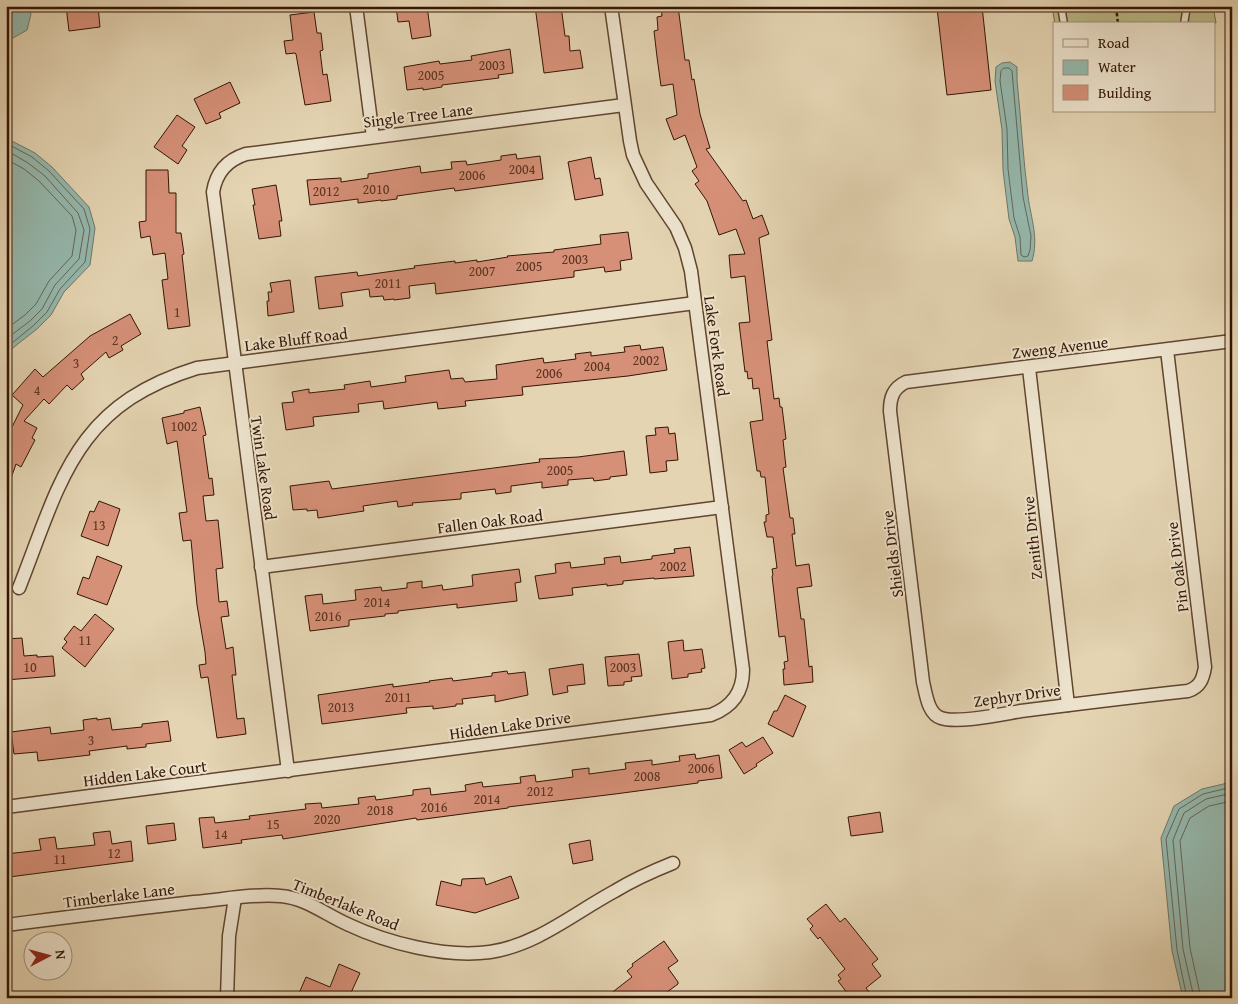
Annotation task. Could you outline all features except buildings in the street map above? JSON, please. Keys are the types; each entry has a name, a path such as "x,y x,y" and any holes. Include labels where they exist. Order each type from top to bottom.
{"street":[{"path":"356,6 373,137"},
{"name":"Lake Fork Road","path":"611,6 630,141 639,170 676,227 685,248 691,271 743,670 741,687 733,702"},
{"name":"Single Tree Lane","path":"221,170 231,160 246,154 624,105"},
{"name":"Twin Lake Road","path":"221,170 213,192 288,771"},
{"name":"Lake Bluff Road","path":"19,588 68,467 86,438 123,402 159,382 197,368 695,303"},
{"name":"Zweng Avenue","path":"895,390 906,382 1232,341"},
{"name":"Pin Oak Drive","path":"1106,700 1188,691 1201,683 1204,678 1205,667 1167,350"},
{"name":"Zenith Drive","path":"1029,368 1068,705"},
{"name":"Shields Drive","path":"895,390 891,397 890,411 923,682 927,698 935,714"},
{"name":"Fallen Oak Road","path":"261,567 722,507"},
{"name":"Zephyr Drive","path":"935,714 940,718 961,719 1106,700"},
{"name":"Hidden Lake Drive","path":"288,771 711,715 733,702"},
{"name":"Hidden Lake Court","path":"6,807 288,771"},
{"name":"Timberlake Road","path":"235,898 281,896 299,900 348,924 394,942 434,951 489,952 541,936 615,890 673,863"},
{"path":"227,998 229,936 235,898"},
{"name":"Timberlake Lane","path":"6,925 235,898"}],"lane":[{"path":"1061,6 1064,22"},
{"path":"1184,22 1187,6"}],"path":[{"path":"1116,6 1118,22"}],"green space":[{"path":"1052,6 1213,6 1216,22 1055,22"}],"water":[{"path":"6,6 30,6 31,14 27,30 6,42"},
{"path":"1010,62 1017,67 1028,196 1035,236 1032,261 1018,261 1015,237 1009,219 1003,170 1002,130 995,81 996,67 1002,63"},
{"path":"6,138 35,153 52,167 89,207 95,228 90,265 64,292 51,315 6,356"},
{"path":"1232,782 1232,998 1183,998 1172,951 1161,838 1174,806 1202,789"}]}
